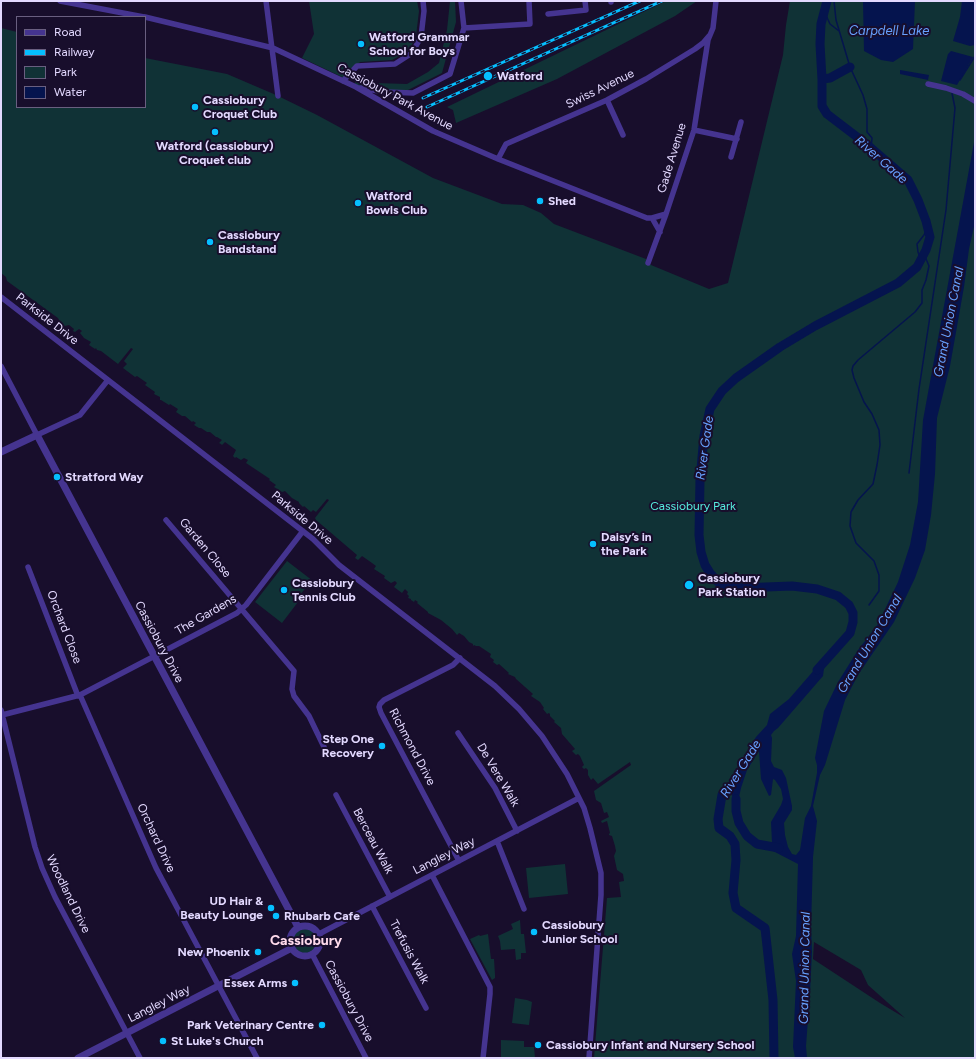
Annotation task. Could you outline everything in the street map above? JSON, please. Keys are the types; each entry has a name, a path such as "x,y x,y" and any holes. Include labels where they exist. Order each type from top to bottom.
{"street":[{"name":"Cassiobury Park Avenue","path":"60,1 139,16"},
{"path":"266,1 278,96"},
{"path":"343,81 357,66 395,64 412,53 421,37 424,11 423,1"},
{"path":"356,88 385,92 413,93 450,74 464,28 461,1"},
{"path":"464,28 530,24 529,1"},
{"path":"548,14 586,10 585,1"},
{"name":"Gade Avenue","path":"648,263 660,232 694,130 710,35 713,28 716,1"},
{"name":"Cassiobury Park Avenue","path":"146,17 273,48 343,81 433,131 498,159 648,218 652,218"},
{"name":"Swiss Avenue","path":"498,159 506,144 607,100 646,79 695,49 704,43 710,35"},
{"path":"695,49 706,57"},
{"path":"928,84 956,91 975,101"},
{"path":"607,100 623,135"},
{"path":"732,157 741,122"},
{"path":"694,130 737,139"},
{"path":"660,232 652,218 666,214"},
{"name":"Parkside Drive","path":"1,297 313,539 343,569 460,658 508,698 532,723 558,759 579,798 590,828 599,863 602,886 589,1058"},
{"name":"Cassiobury Drive","path":"1,366 298,927"},
{"path":"1,452 80,415 108,380"},
{"name":"Garden Close","path":"166,520 294,671 292,689 294,696 308,716 324,747"},
{"name":"The Gardens","path":"2,712 79,696 242,609 303,531"},
{"name":"Orchard Close","path":"28,567 79,696"},
{"name":"Richmond Drive","path":"459,861 384,720 379,707 384,700 453,665 460,658"},
{"name":"Orchard Drive","path":"79,696 156,868 257,1058"},
{"name":"Woodland Drive","path":"2,712 35,847 42,868 55,897 140,1058"},
{"name":"De Vere Walk","path":"458,733 495,788 518,831"},
{"name":"Berceau Walk","path":"336,795 390,897"},
{"name":"Langley Way","path":"319,934 579,798"},
{"path":"497,841 524,909"},
{"path":"432,875 490,987 483,1058"},
{"name":"Trefusis Walk","path":"372,906 426,1008"},
{"path":"298,927 312,927 319,934 319,948 312,954 303,956 295,952 292,948 290,944 291,934 298,927"},
{"name":"Langley Way","path":"78,1058 292,948"},
{"name":"Cassiobury Drive","path":"312,954 366,1058"}],"green space":[{"name":"Watford Grammar School for Boys","path":"309,1 417,1 419,11 416,36 409,51 392,60 360,62 344,78 302,58 314,34"},
{"path":"450,1 455,1 456,22 442,73 408,90 358,88 355,84 355,79 360,77 375,83 407,84 428,72 439,63 447,30"},
{"path":"666,1 697,1 675,16 557,79 456,123 453,110 447,107"},
{"name":"Cassiobury Park","path":"790,1 975,1 975,1058 594,1058 607,898 621,897 619,882 624,881 623,874 617,870 614,856 616,851 615,846 612,836 609,835 610,833 607,821 602,823 601,821 609,817 607,812 604,813 601,803 596,800 594,791 631,765 630,762 598,784 593,778 591,780 588,775 588,770 582,767 584,765 580,756 578,754 576,755 572,751 575,749 562,734 561,728 554,722 555,721 550,714 547,714 540,702 531,696 533,694 515,677 508,674 509,673 499,664 497,665 493,662 494,660 490,657 491,654 479,646 473,646 473,644 464,636 459,633 457,635 441,620 428,613 417,603 418,602 415,600 414,602 408,598 408,592 405,589 402,593 394,587 397,583 395,581 391,583 384,578 385,576 374,569 376,566 372,563 362,556 358,560 355,558 357,555 316,520 315,518 329,500 327,499 316,512 313,510 311,512 285,491 282,492 274,487 276,485 269,480 270,479 246,463 248,460 244,458 241,460 236,457 235,458 233,456 236,450 225,442 222,445 219,443 222,440 210,432 207,432 194,425 196,423 176,412 178,409 160,400 160,397 154,394 155,392 145,385 147,383 137,376 135,377 123,368 127,364 124,361 133,349 131,348 118,364 101,351 89,345 91,342 84,338 80,333 82,331 79,329 75,332 69,325 65,326 58,318 7,281 6,277 1,273 1,28 16,32 16,108 146,108 146,58 227,74 276,95 317,115 433,178 502,204 523,205 541,213 554,224 646,259 651,265 709,289 728,283 783,55","holes":["814,942 861,970 868,985 905,1018 813,959"]},
{"name":"Cassiobury Tennis Club","path":"287,561 313,581 299,596 301,598 282,623 255,602"},
{"path":"565,864 568,894 529,898 526,868"},
{"path":"520,920 521,934 524,934 526,953 521,953 521,959 516,960 515,949 501,950 498,936 513,929 511,924"},
{"path":"305,929 310,930 316,936 316,946 310,952 305,953 300,952 294,946 293,941 294,936 300,930"},
{"path":"488,934 491,959 494,959 495,978 492,980 470,939 479,935"},
{"path":"515,998 532,1002 529,1025 512,1023"},
{"path":"501,1040 524,1041 524,1047 534,1047 535,1058 501,1058"}],"water":[{"name":"Carpdell Lake","path":"863,1 915,1 913,49 893,62 881,60 864,51"},
{"path":"962,1 975,1 975,45 970,46 953,41 960,17"},
{"path":"951,51 973,57 957,85 941,81 948,54"},
{"path":"900,70 929,75 928,80 900,74"},
{"name":"Grand Union Canal","path":"975,137 975,222 969,249 950,366 937,418 935,474 931,515 925,550 915,578 894,622 858,675 845,700 825,765 820,775 813,806 817,821 813,857 811,927 812,952 806,1046 807,1058 795,1058 793,1047 796,981 792,954 796,936 798,864 767,847 772,843 771,822 783,799 781,789 773,779 771,795 769,796 761,779 759,751 747,770 736,811 731,791 722,795 756,737 767,725 770,714 789,699 815,669 825,661 823,676 771,735 771,761 774,767 782,770 786,778 792,806 792,810 784,823 788,847 792,854 796,855 800,850 805,818 811,806 817,773 815,758 824,711 838,682 858,650 878,624 898,582 910,545 918,502 923,420"}],"waterway":[{"name":"River Gade","path":"817,670 850,633 853,622 853,613 849,605 838,596 817,589 792,586 739,588 726,586 718,582 705,565 701,552 699,535 700,480 704,436 710,409 722,391 736,378 780,347 815,326 898,283 917,267 926,250 930,237 918,200 908,180 865,143 827,114 822,106 820,44 821,24 827,1"},
{"path":"834,1 836,20 850,67 863,95 867,109 867,132 872,138 871,148"},
{"path":"824,11 830,24 839,31"},
{"path":"960,80 975,56"},
{"path":"822,79 830,78 850,67"},
{"path":"909,473 919,389 946,210 955,108 952,93"},
{"path":"921,260 917,244 928,227"},
{"path":"869,605 879,591 879,575 874,561 856,543 850,526 851,512 858,500 873,484 880,445 879,430 872,414 864,402 852,370 853,366 858,360 915,312 922,303 922,290 929,266 924,254"},
{"name":"River Gade","path":"730,787 722,795 718,819 719,828 730,836 735,844 736,860 733,893 736,908 765,928 773,1000 774,1058"},
{"path":"736,799 736,811 739,823 747,836 757,844 779,848"}],"railway":[{"path":"423,98 640,1"},
{"path":"427,107 662,1"}],"place":[{"name":"Watford Grammar School for Boys","path":"361,44"},
{"name":"Watford","path":"488,76"},
{"name":"Cassiobury Croquet Club","path":"195,107"},
{"name":"Watford (cassiobury) Croquet club","path":"215,132"},
{"name":"Shed","path":"540,201"},
{"name":"Watford Bowls Club","path":"358,203"},
{"name":"Cassiobury Bandstand","path":"210,242"},
{"name":"Stratford Way","path":"57,477"},
{"name":"Daisy’s in the Park","path":"593,544"},
{"name":"Cassiobury Park Station","path":"689,585"},
{"name":"Cassiobury Tennis Club","path":"284,590"},
{"name":"Step One Recovery","path":"382,746"},
{"name":"UD Hair & Beauty Lounge","path":"271,908"},
{"name":"Rhubarb Cafe","path":"276,916"},
{"name":"Cassiobury Junior School","path":"534,932"},
{"name":"New Phoenix","path":"258,952"},
{"name":"Essex Arms","path":"295,983"},
{"name":"Park Veterinary Centre","path":"322,1025"},
{"name":"St Luke's Church","path":"163,1041"},
{"name":"Cassiobury Infant and Nursery School","path":"538,1045"}],"district":[{"name":"Cassiobury","path":"306,941"}]}
